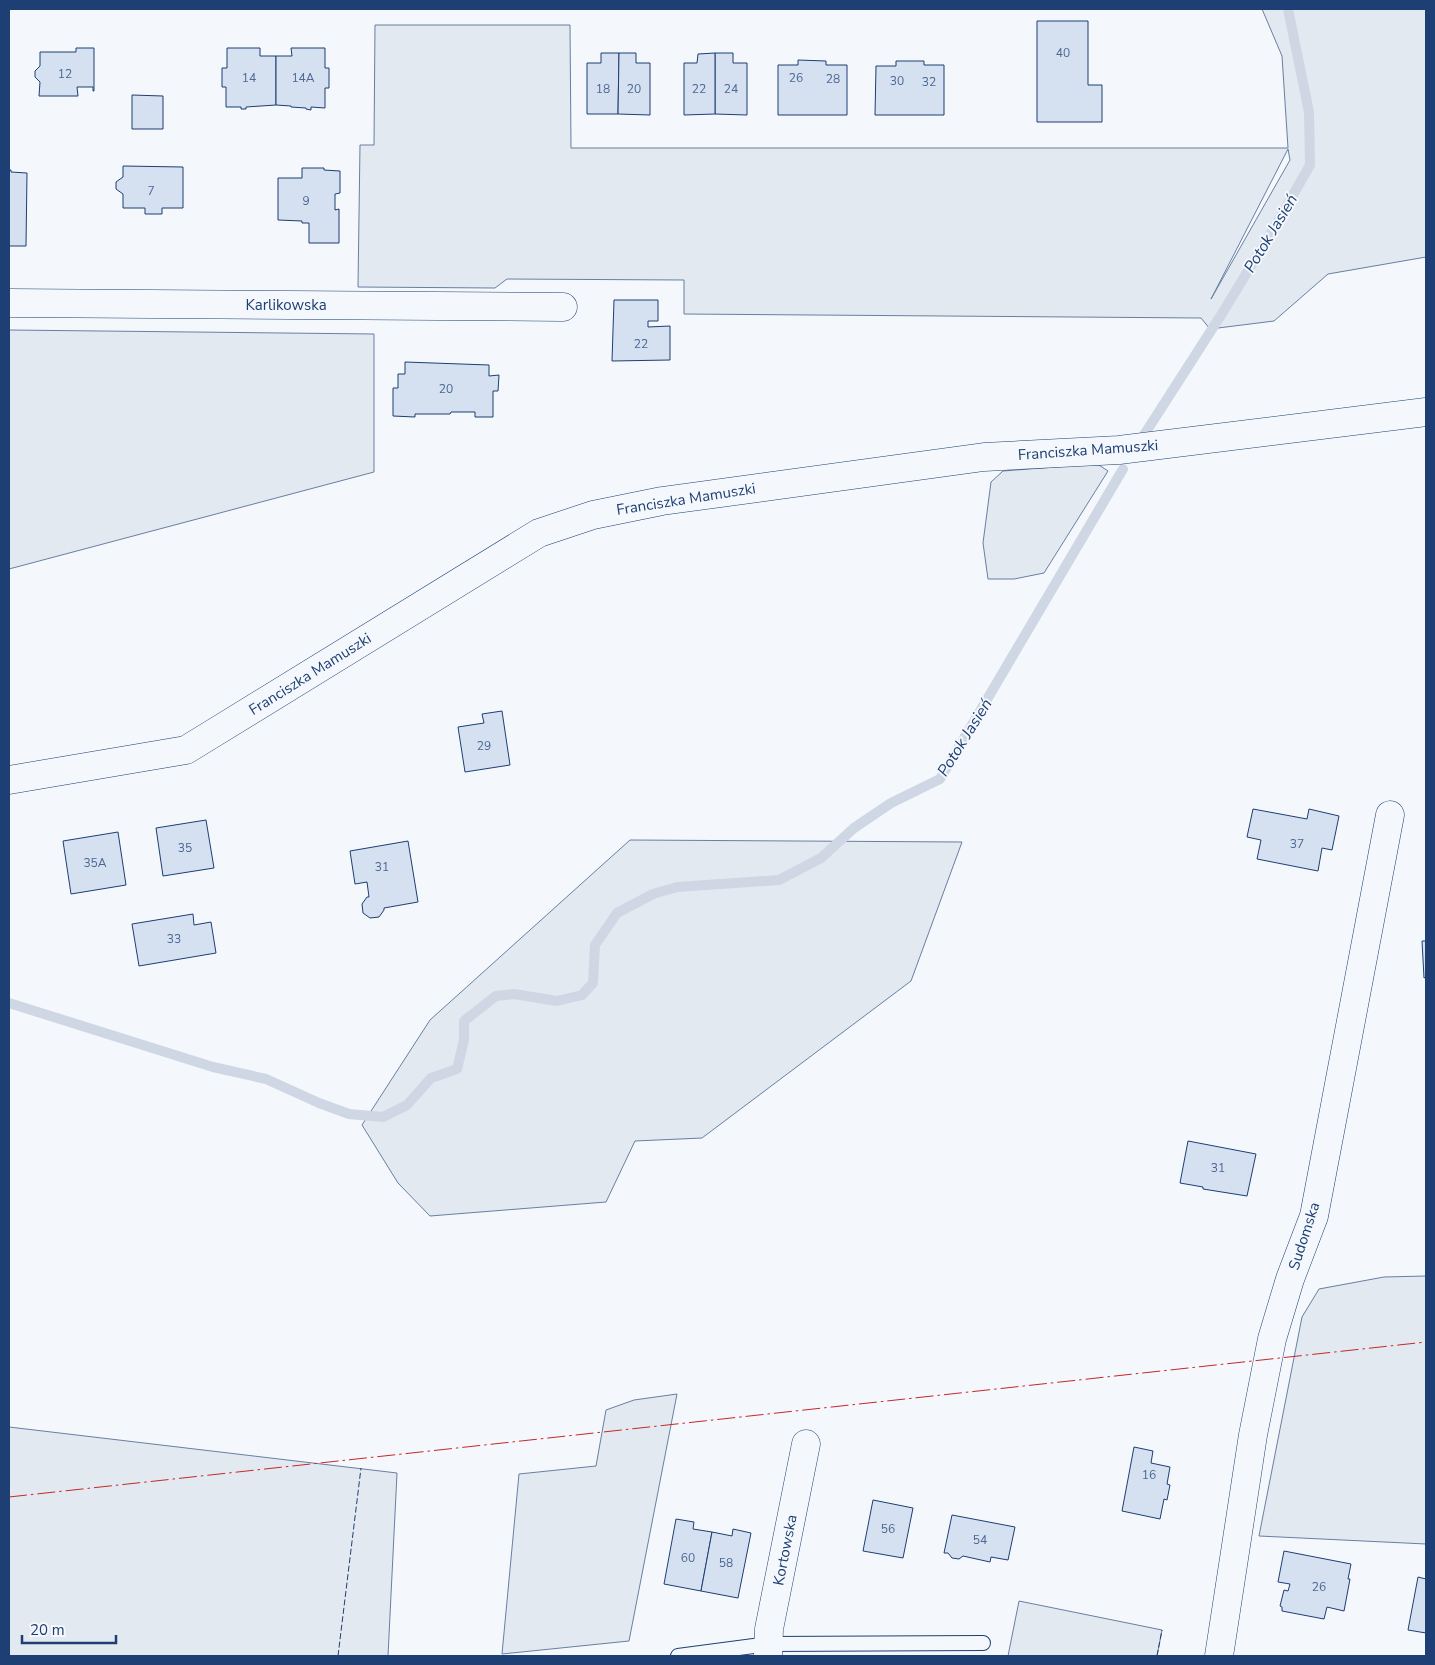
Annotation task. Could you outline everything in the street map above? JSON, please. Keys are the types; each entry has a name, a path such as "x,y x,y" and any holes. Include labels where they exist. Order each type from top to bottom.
{"street":[{"name":"Karlikowska","path":"9,303 564,307"},
{"name":"Franciszka Mamuszki","path":"9,780 186,750 539,533 593,515 662,501 984,457 1119,450 1426,412"},
{"name":"Sudomska","path":"1219,1656 1253,1435 1272,1339 1290,1279 1314,1216 1390,815"},
{"name":"Kortowska","path":"769,1650 769,1628 806,1444"}],"lane":[{"path":"678,1656 769,1650 983,1643"}],"shaded area":[{"path":"1262,9 1426,9 1426,257 1328,274 1274,321 1210,329 1201,318 684,314 684,280 507,279 495,288 358,287 360,145 374,145 375,25 570,25 571,148 1288,148 1282,56","holes":["1288,149 1290,160 1211,299"]},
{"path":"9,330 374,334 374,472 9,569"},
{"path":"1099,465 1108,471 1044,573 1014,579 988,579 983,543 991,482 1003,471"},
{"path":"630,840 962,842 911,981 702,1138 635,1141 606,1202 430,1216 398,1183 362,1125 430,1020"},
{"path":"1426,1276 1426,1544 1259,1536 1302,1317 1319,1289 1384,1277"},
{"path":"677,1394 629,1641 502,1654 519,1474 596,1466 606,1410 634,1400"},
{"path":"9,1427 397,1473 388,1656 9,1656"},
{"path":"1019,1601 1162,1630 1157,1656 1008,1656"}],"building":[{"path":"1037,21 1088,21 1088,85 1102,85 1102,122 1037,122"},
{"path":"76,48 94,48 94,91 93,87 77,87 78,96 39,96 40,82 35,77 35,71 40,66 40,52 76,52"},
{"path":"227,48 260,48 260,56 276,56 276,105 246,107 246,109 226,107 226,87 222,87 222,68 227,68"},
{"path":"291,48 325,48 325,68 329,68 329,88 325,88 325,108 311,107 311,110 276,105 276,56 292,56"},
{"path":"601,53 619,53 618,114 587,114 587,63 601,63"},
{"path":"619,53 636,53 636,63 650,63 650,115 618,114"},
{"path":"715,53 733,53 733,63 747,63 747,115 715,114"},
{"path":"715,53 715,114 684,115 684,63 697,63 698,54"},
{"path":"798,60 826,61 826,65 847,65 847,115 778,115 778,65 798,65"},
{"path":"896,61 924,61 924,65 944,65 944,115 875,115 876,66 896,66"},
{"path":"132,95 163,96 163,129 132,129"},
{"path":"123,166 183,167 183,208 162,208 162,214 145,214 145,208 123,208 123,194 116,189 116,182 123,177"},
{"path":"302,168 324,168 324,170 340,171 340,193 335,194 335,210 339,209 339,243 309,243 309,223 278,220 278,178 302,178"},
{"path":"9,170 11,172 27,173 26,246 9,246"},
{"path":"614,300 658,300 658,321 648,321 648,327 670,326 670,360 612,361"},
{"path":"405,362 489,365 489,376 499,375 498,391 493,391 493,417 475,417 475,412 415,414 415,417 393,416 393,388 398,388 398,374 405,374"},
{"path":"502,711 510,765 465,772 458,727 484,723 482,714"},
{"path":"1253,809 1307,819 1309,809 1339,816 1332,850 1322,848 1318,871 1257,859 1261,840 1247,837"},
{"path":"206,820 214,868 163,876 156,828"},
{"path":"118,832 126,885 71,894 63,841"},
{"path":"408,841 418,902 384,908 379,917 370,918 363,913 362,904 369,897 367,882 355,884 350,851"},
{"path":"193,914 194,925 211,922 216,953 139,966 132,924"},
{"path":"1422,941 1426,941 1426,977 1424,978"},
{"path":"1188,1141 1256,1154 1247,1196 1203,1189 1203,1187 1180,1183"},
{"path":"1134,1447 1153,1451 1151,1463 1170,1467 1167,1484 1170,1485 1167,1500 1164,1499 1160,1519 1122,1511"},
{"path":"873,1500 913,1508 903,1558 863,1551"},
{"path":"952,1515 1015,1527 1008,1560 991,1557 990,1562 963,1556 959,1559 952,1558 948,1553 944,1553"},
{"path":"676,1519 694,1522 693,1529 712,1532 701,1591 664,1584"},
{"path":"733,1529 751,1533 738,1598 701,1591 712,1532 732,1536"},
{"path":"1284,1551 1351,1564 1344,1611 1327,1607 1324,1619 1282,1611 1280,1606 1284,1590 1288,1591 1290,1584 1278,1582"},
{"path":"1418,1577 1426,1579 1426,1633 1408,1630"}],"waterway":[{"name":"Potok Jasień","path":"1144,435 1223,312 1310,165 1309,112 1288,9"},
{"path":"9,1003 213,1067 266,1079 319,1103 349,1114 383,1117 407,1105 431,1078 457,1069 464,1040 464,1021 496,996 514,994 557,1001 582,995 593,983 595,945 617,913 653,894 677,887 779,880 821,858 854,828 891,803 940,779 1123,469"}],"fence":[{"path":"338,1656 361,1468"},
{"path":"1157,1656 1162,1630"}],"power":[{"path":"9,1497 1426,1342"}]}
